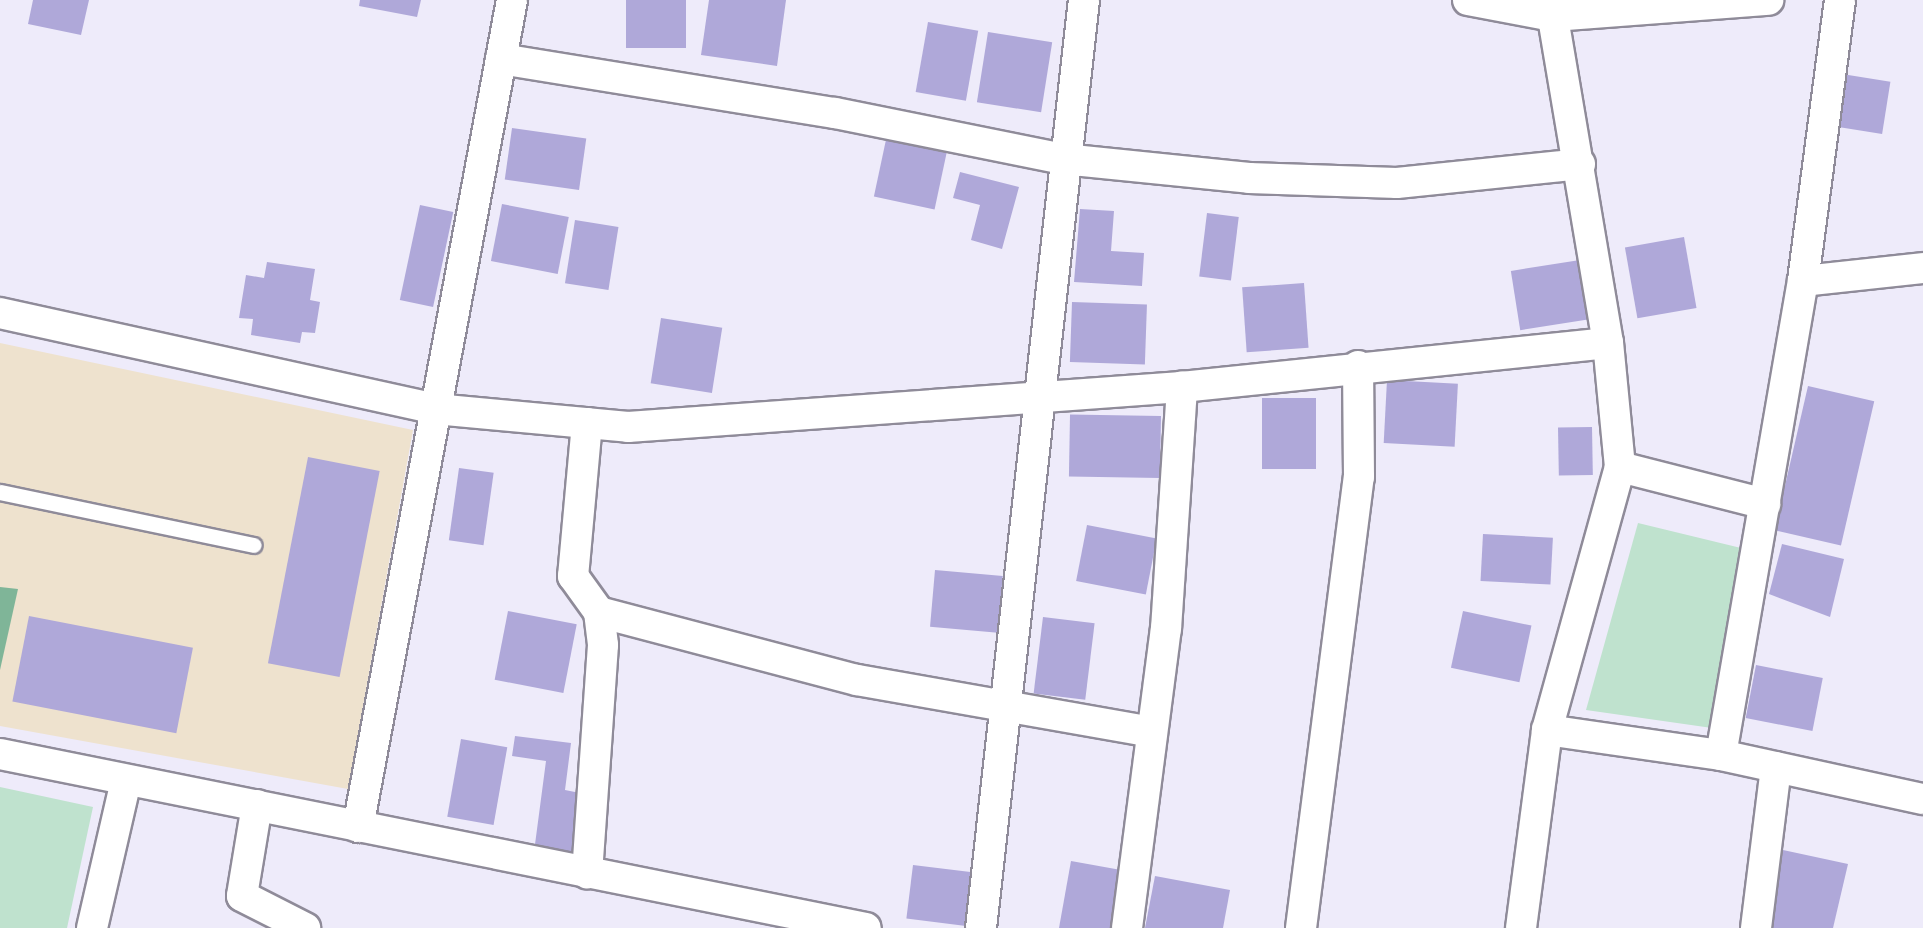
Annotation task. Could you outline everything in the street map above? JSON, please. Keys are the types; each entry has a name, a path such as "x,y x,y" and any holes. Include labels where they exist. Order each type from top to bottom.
{"street":[{"path":"358,827 512,0"},
{"path":"981,928 1004,706 1042,396 1063,159 1084,0"},
{"path":"1468,0 1552,8 1768,0"},
{"path":"1721,755 1803,281 1840,0"},
{"path":"1521,928 1547,730 1620,467 1608,343 1580,164 1552,8"},
{"path":"501,59 835,113 1063,159 1325,184 1396,183 1580,164"},
{"path":"1803,281 1923,268"},
{"path":"0,313 435,409 628,427 1182,387 1358,366 1608,343"},
{"path":"1301,928 1359,477 1358,366"},
{"path":"1127,928 1166,629 1182,387"},
{"path":"587,423 573,576 599,612 603,645 588,873"},
{"path":"1620,467 1765,504"},
{"path":"599,612 857,680 1151,732"},
{"path":"1547,730 1721,755 1923,799"},
{"path":"0,754 866,928"},
{"path":"1756,928 1776,767"},
{"path":"92,928 126,781"},
{"path":"257,804 242,896 305,928"}],"lane":[{"path":"0,492 254,545"}],"shaded area":[{"path":"0,343 413,430 348,789 0,726"}],"green space":[{"path":"1638,523 1741,548 1712,728 1586,710"},
{"path":"0,587 18,589 0,670"},
{"path":"0,787 93,807 67,928 0,928"}],"building":[{"path":"33,0 89,0 81,35 28,24"},
{"path":"360,0 421,0 417,17 359,6"},
{"path":"626,0 686,0 686,48 626,48"},
{"path":"709,0 786,0 777,66 701,55"},
{"path":"928,22 978,31 966,101 916,92"},
{"path":"988,32 1052,42 1041,112 977,102"},
{"path":"1842,74 1890,82 1882,134 1834,126"},
{"path":"512,128 586,138 579,190 505,179"},
{"path":"887,135 948,148 935,210 874,197"},
{"path":"960,172 1019,187 1002,249 971,240 980,205 953,198"},
{"path":"502,204 569,217 558,274 491,261"},
{"path":"420,205 453,212 433,307 400,300"},
{"path":"1080,209 1114,211 1111,251 1144,253 1142,286 1074,282"},
{"path":"1207,213 1239,217 1231,280 1199,277"},
{"path":"575,220 618,227 608,290 565,283"},
{"path":"1684,237 1697,308 1637,318 1625,247"},
{"path":"1580,260 1589,319 1520,330 1511,271"},
{"path":"267,262 315,269 310,300 320,302 315,333 302,332 300,343 251,335 253,319 239,318 246,275 264,278"},
{"path":"1304,283 1309,348 1247,352 1242,287"},
{"path":"1072,302 1147,305 1145,365 1070,362"},
{"path":"661,318 722,328 712,393 651,383"},
{"path":"1387,380 1458,384 1455,447 1384,443"},
{"path":"1808,386 1874,401 1841,546 1775,530"},
{"path":"1262,398 1316,398 1316,469 1262,469"},
{"path":"1070,414 1161,416 1160,478 1069,476"},
{"path":"1592,427 1593,475 1559,476 1558,428"},
{"path":"308,457 380,471 340,677 268,663"},
{"path":"459,468 494,473 483,545 449,540"},
{"path":"1087,525 1157,539 1146,595 1076,581"},
{"path":"1483,534 1553,538 1550,585 1481,581"},
{"path":"1782,544 1844,559 1830,617 1769,594"},
{"path":"935,570 1003,576 998,633 930,627"},
{"path":"508,611 577,624 563,693 495,680"},
{"path":"1463,611 1531,626 1519,682 1451,668"},
{"path":"29,616 193,648 176,733 12,701"},
{"path":"1043,617 1095,623 1085,700 1034,693"},
{"path":"1756,665 1823,678 1812,731 1746,718"},
{"path":"515,736 571,743 565,790 580,793 571,857 534,852 546,761 512,756"},
{"path":"461,739 507,747 494,825 447,817"},
{"path":"1783,850 1848,864 1833,928 1766,928"},
{"path":"1071,861 1121,870 1110,928 1059,928"},
{"path":"913,865 977,873 970,926 906,919"},
{"path":"1155,876 1230,890 1223,928 1145,928"}]}
